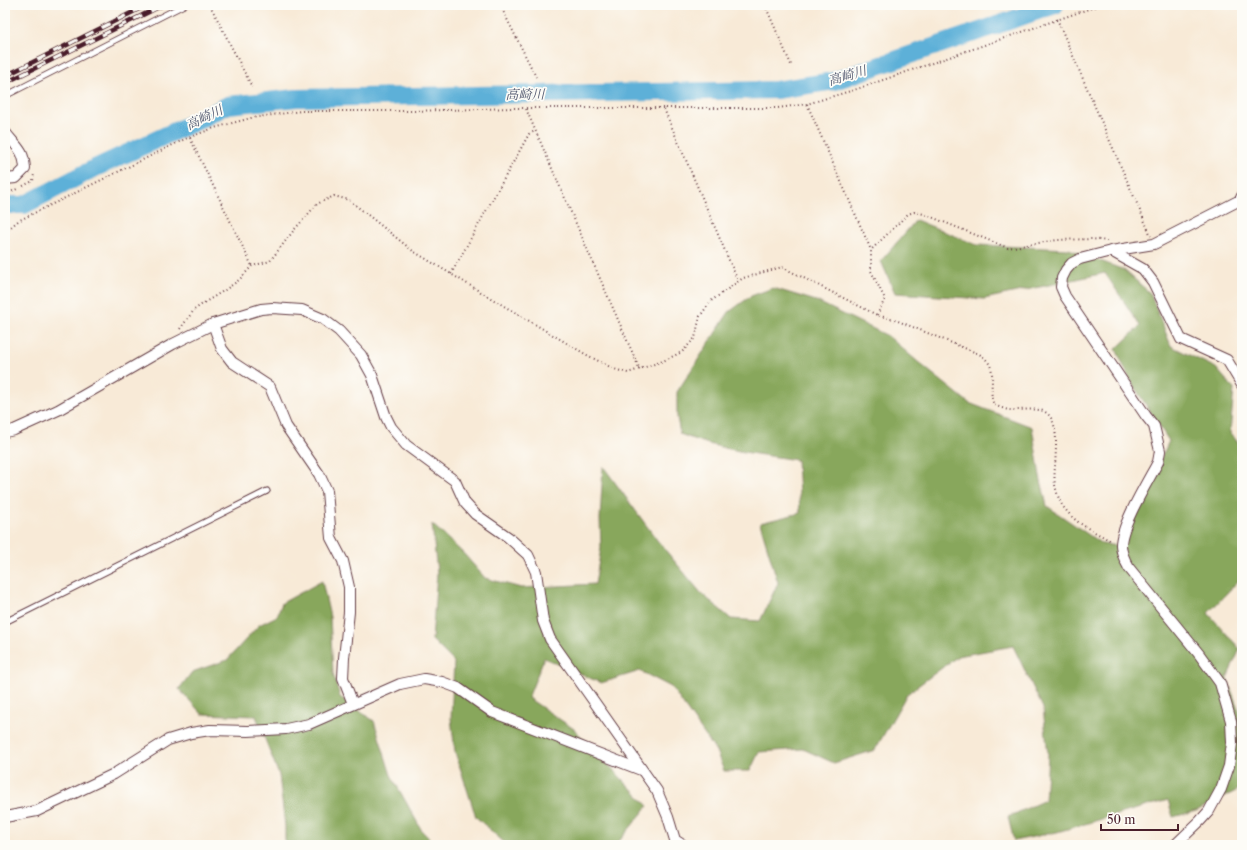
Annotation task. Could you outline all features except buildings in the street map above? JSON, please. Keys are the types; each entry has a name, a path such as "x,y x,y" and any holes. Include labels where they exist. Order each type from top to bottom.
{"street":[{"path":"5,132 22,152 25,170 16,178 5,179"},
{"path":"1175,845 1209,811 1221,789 1229,766 1232,744 1231,722 1220,683 1199,654 1129,568 1124,559 1120,546 1122,534 1158,462 1160,451 1154,426 1065,296 1062,287 1062,278 1066,270 1080,259 1112,246 1154,244 1241,200"},
{"path":"1112,246 1143,269 1153,282 1181,338 1227,360 1242,384"},
{"path":"5,432 14,430 58,410 173,344 213,324 261,309 272,308 302,310 323,319 339,331 361,355 372,375 386,417 391,427 406,445 455,481 465,503 475,514 508,537 528,555 536,572 543,621 550,639 657,791 668,816 675,840 683,845"},
{"path":"213,324 222,350 232,362 270,387 286,426 319,474 327,491 330,538 343,561 349,587 349,612 343,678 353,704"},
{"path":"5,817 37,811 114,774 168,740 191,733 210,730 256,730 286,728 309,724 400,684 424,679 442,682 458,688 492,712 641,770"}],"lane":[{"path":"5,96 184,5"},
{"path":"5,622 266,491"}],"path":[{"path":"210,5 252,87"},
{"path":"500,5 536,78"},
{"path":"765,5 792,67"},
{"path":"5,232 18,221 190,138 214,128 251,118 301,111 412,111 526,108 778,108 807,104 857,89 928,66 1100,5"},
{"path":"1057,19 1154,244"},
{"path":"807,104 871,250 871,271 885,299 882,308 877,315"},
{"path":"526,108 640,370"},
{"path":"663,109 738,281"},
{"path":"451,274 529,134 536,131"},
{"path":"190,138 252,266"},
{"path":"173,344 182,325 194,310 239,280 252,266 270,261 294,230 317,204 334,196 349,200 413,251 451,274 578,350 614,369 628,372 640,370 682,352 695,338 700,316 711,301 738,281 751,275 782,267 877,315 920,330 986,358 990,365 992,374 992,394 994,405 1009,410 1040,410 1049,415 1054,426 1057,441 1054,474 1055,486 1061,503 1071,517 1120,546"},
{"path":"871,250 908,214 914,212 924,214 1008,248 1057,240 1092,239 1112,246"}],"green space":[{"path":"916,220 977,245 1069,249 1124,270 1150,293 1171,346 1216,368 1234,389 1230,433 1242,447 1242,577 1208,613 1240,649 1227,678 1242,719 1242,788 1196,811 1173,817 1168,800 1057,832 1014,841 1008,817 1045,800 1048,755 1043,708 1013,646 958,656 907,694 875,750 834,763 803,749 759,752 750,771 724,771 716,751 671,687 640,671 601,683 544,658 528,698 574,729 648,806 616,845 507,845 476,817 455,752 451,718 454,662 432,640 437,573 432,524 464,554 485,578 521,588 595,584 601,548 600,519 603,466 657,540 701,593 731,619 760,621 778,583 760,523 800,513 797,460 723,448 680,434 677,417 677,392 729,312 751,296 773,288 816,301 888,336 969,403 1032,427 1040,476 1047,506 1102,544 1120,546 1169,441 1130,380 1116,349 1140,326 1105,273 984,299 895,293 881,261"},
{"path":"322,581 330,617 333,673 340,697 374,721 391,775 422,831 436,845 285,845 285,826 279,775 256,716 202,714 179,689 192,672 227,660 259,625 277,616 282,603"}],"waterway":[{"name":"高崎川","path":"5,205 24,205 95,168 228,105 296,98 776,90 834,81 1055,5"}],"railway":[{"path":"5,76 147,5"},
{"path":"5,83 163,5"}]}
